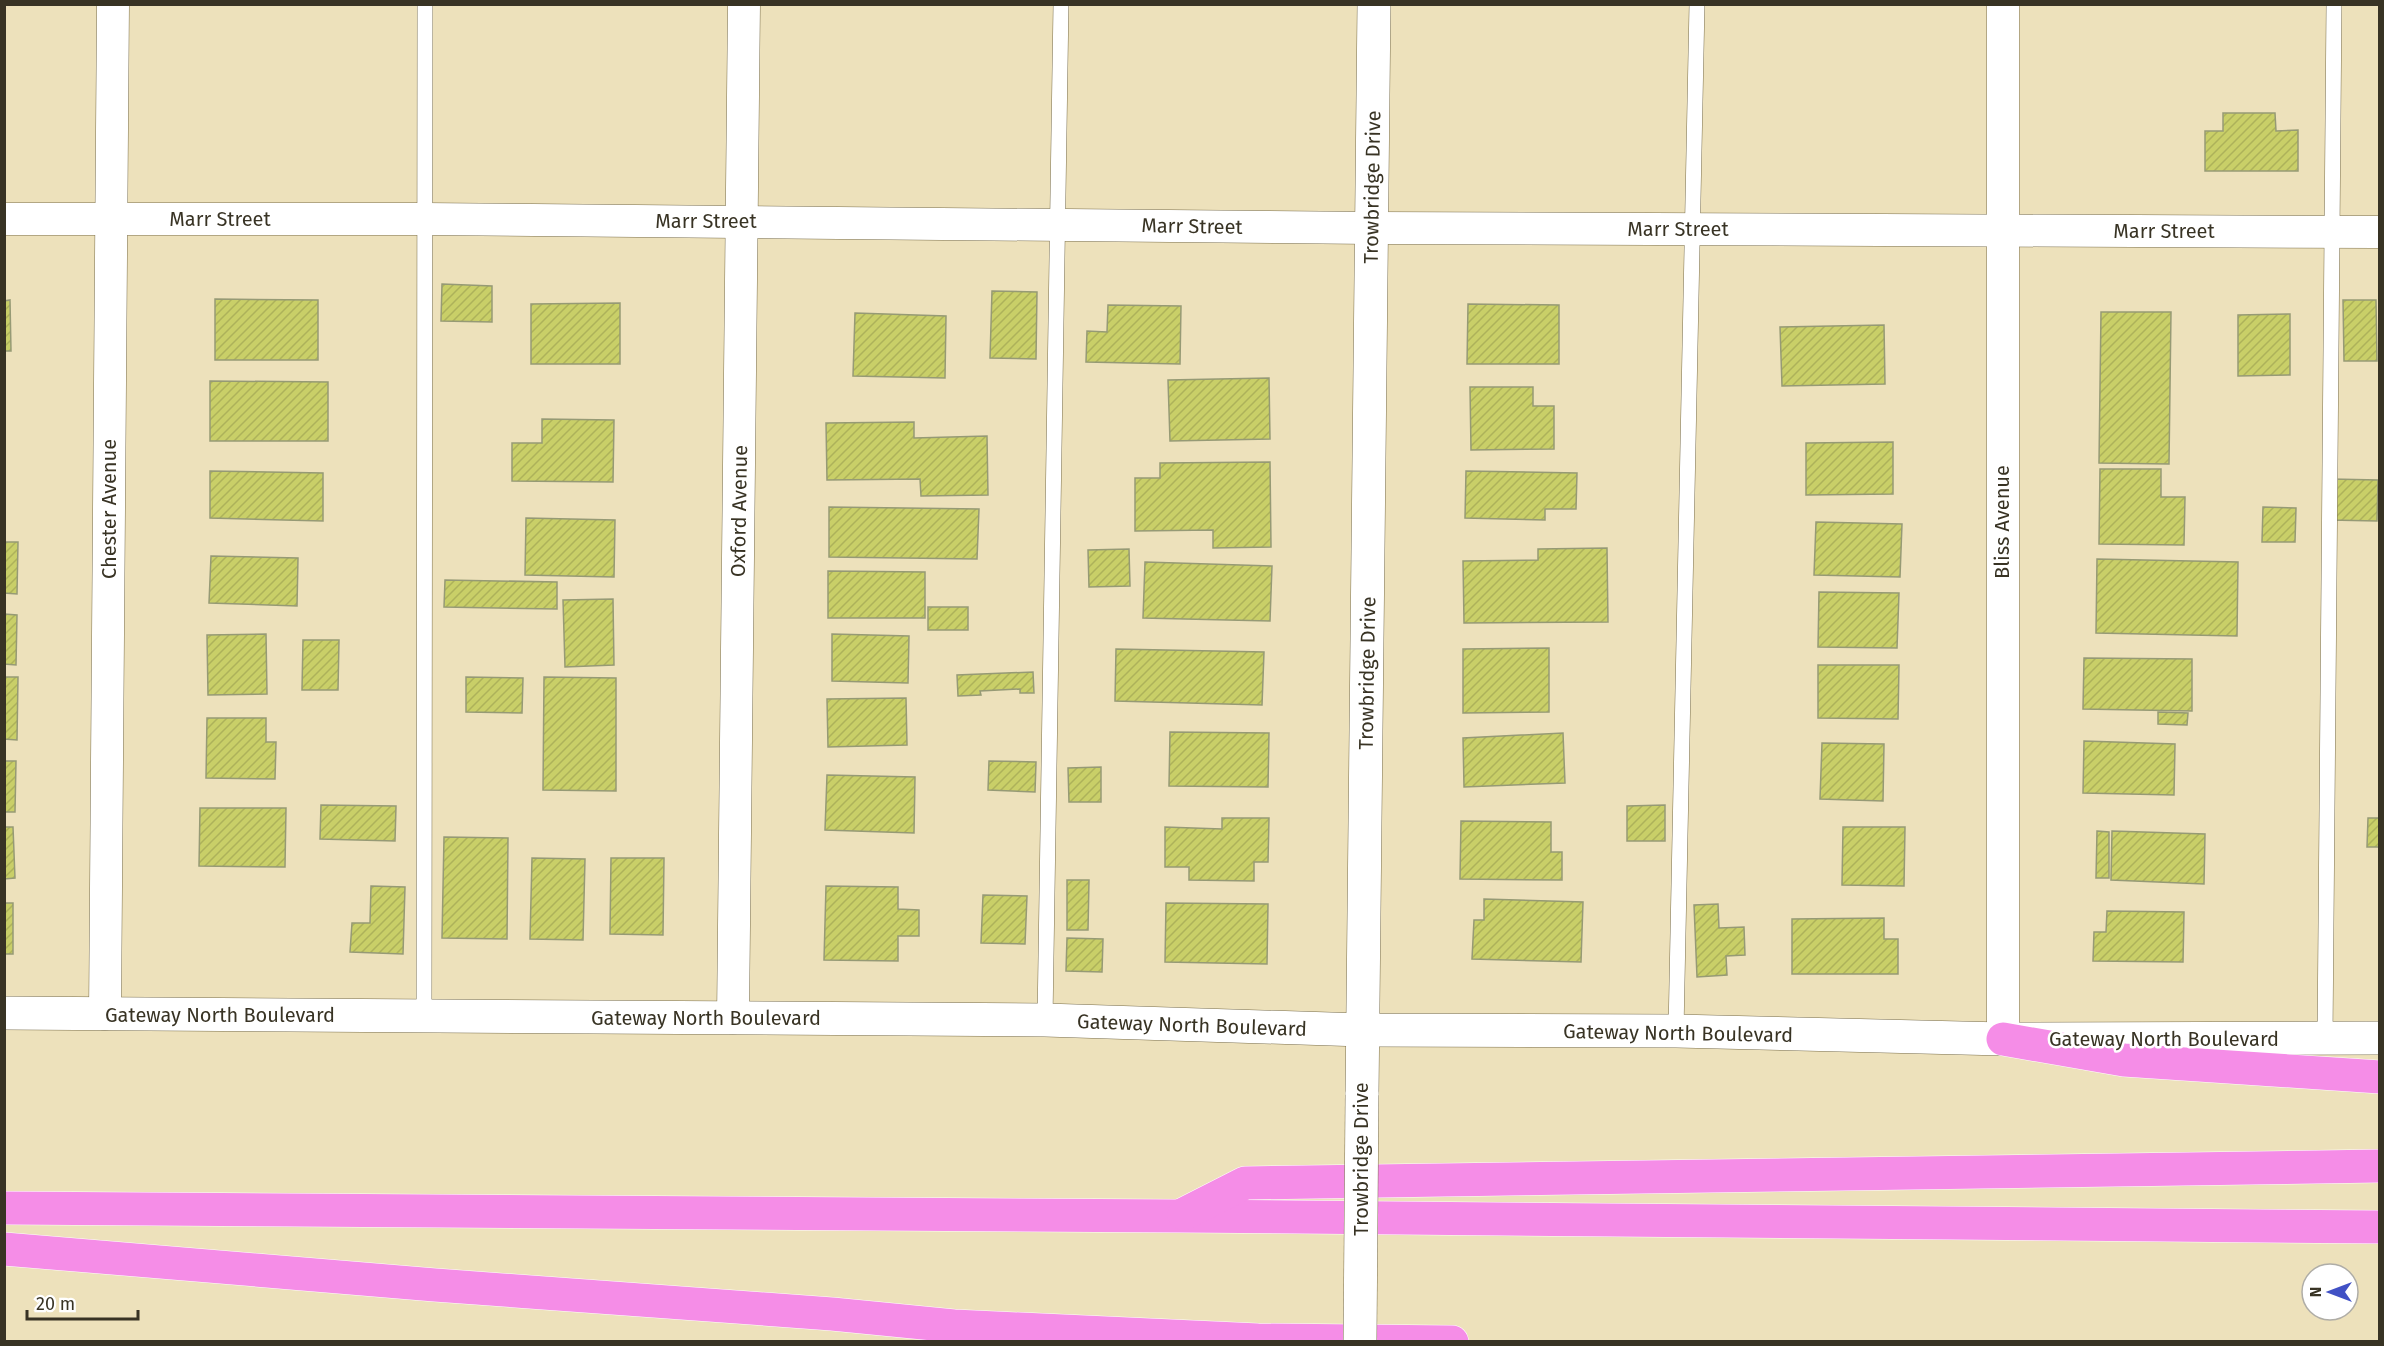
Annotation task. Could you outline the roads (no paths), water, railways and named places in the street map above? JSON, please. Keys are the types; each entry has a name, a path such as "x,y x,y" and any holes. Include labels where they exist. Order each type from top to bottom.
{"highway":[{"path":"2003,1039 2124,1060 2379,1077"},
{"path":"1179,1216 1245,1183 2379,1166"},
{"path":"4,1208 2379,1227"},
{"path":"4,1249 435,1285 832,1314 954,1326 1246,1339 1452,1341"}],"main road":[{"name":"Trowbridge Drive","path":"1360,1341 1374,4"},
{"name":"Gateway North Boulevard","path":"4,1013 1045,1020 1362,1030 1676,1031 2003,1039 2379,1038"}],"street":[{"name":"Chester Avenue","path":"105,1014 113,4"},
{"name":"Oxford Avenue","path":"733,1018 744,4"},
{"name":"Bliss Avenue","path":"2003,4 2003,1039"},
{"name":"Marr Street","path":"4,219 424,219 1372,228 2379,232"}],"lane":[{"path":"424,1016 425,4"},
{"path":"1045,1020 1061,4"},
{"path":"1676,1031 1697,4"},
{"path":"2325,1039 2334,4"}]}
